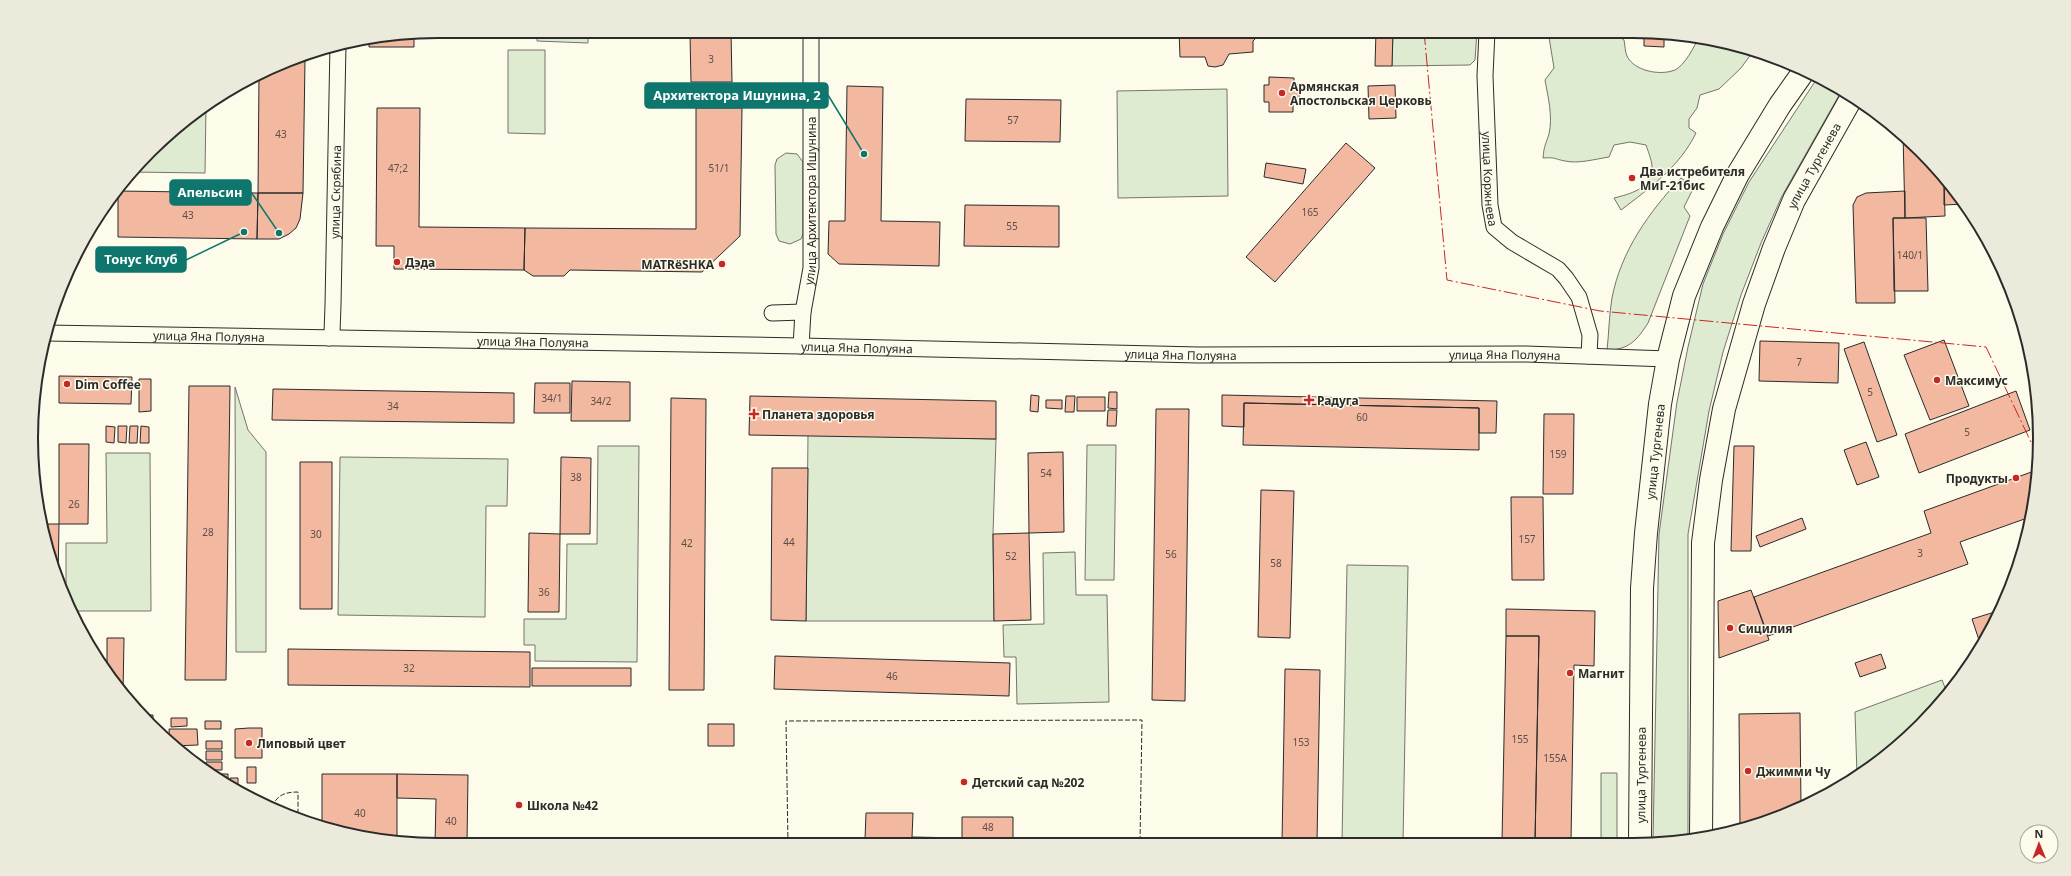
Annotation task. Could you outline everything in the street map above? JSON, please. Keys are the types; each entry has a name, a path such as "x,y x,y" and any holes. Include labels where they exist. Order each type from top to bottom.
{"main road":[{"name":"улица Тургенева","path":"1640,838 1643,573 1660,404 1668,359 1690,280 1712,227 1738,174 1801,75"},
{"name":"улица Тургенева","path":"1791,90 1807,77"},
{"name":"улица Тургенева","path":"1701,832 1703,543 1711,480 1724,409 1754,304 1774,248 1794,200 1848,101"}],"street":[{"name":"улица Архитектора Ишунина","path":"800,346 803,312 812,268 811,38"},
{"name":"улица Коржнева","path":"1487,38 1486,91 1490,205 1494,227 1512,242 1558,269 1566,278 1579,297 1590,336 1589,356"},
{"name":"улица Скрябина","path":"329,338 332,333 333,306 338,51"},
{"path":"772,313 803,312"},
{"name":"улица Яна Полуяна","path":"52,333 800,346 1199,355 1589,356 1668,359"}],"green space":[{"path":"537,38 588,38 588,43 537,41"},
{"path":"1393,38 1477,38 1475,60 1470,65 1392,66"},
{"path":"1549,38 1621,38 1624,40 1626,54 1630,61 1641,69 1655,72 1669,72 1679,68 1696,43 1750,56 1741,68 1719,89 1700,95 1697,108 1689,119 1689,128 1696,133 1682,156 1663,176 1621,210 1614,198 1638,190 1647,182 1650,176 1652,164 1646,145 1630,142 1614,145 1609,157 1587,161 1570,162 1553,158 1543,158 1550,127 1550,107 1545,80 1554,68"},
{"path":"508,50 545,50 545,134 508,133"},
{"path":"1815,82 1839,95 1782,196 1761,243 1741,295 1723,352 1709,411 1688,534 1688,834 1653,837 1659,534 1677,402 1703,284 1723,234 1749,182"},
{"path":"1227,89 1228,196 1118,198 1117,91"},
{"path":"206,112 205,173 139,172 174,137"},
{"path":"786,153 797,154 803,162 803,234 801,239 790,244 779,241 776,234 775,165 777,159"},
{"path":"1681,178 1694,187 1684,207 1690,216 1648,323 1632,343 1615,350 1607,350 1612,298 1622,264 1629,248 1647,219"},
{"path":"235,387 248,430 266,452 266,652 236,652"},
{"path":"808,435 996,439 993,534 994,621 806,621"},
{"path":"1087,445 1116,445 1114,580 1085,580"},
{"path":"598,446 639,446 637,662 535,661 535,645 524,645 524,619 566,619 567,544 597,544"},
{"path":"106,453 150,453 151,611 77,611 66,586 66,543 107,543"},
{"path":"340,457 508,459 507,506 486,506 485,617 338,615"},
{"path":"1075,552 1076,595 1107,595 1109,702 1017,704 1016,657 1004,657 1003,625 1044,624 1043,553"},
{"path":"1347,565 1408,566 1403,838 1342,838"},
{"path":"1942,680 1945,688 1934,702 1897,739 1857,770 1855,712"},
{"path":"1601,773 1617,773 1617,838 1601,838"}],"building":[{"path":"690,38 731,38 732,82 691,82"},
{"path":"1179,38 1256,38 1253,41 1253,52 1229,54 1223,65 1215,67 1208,66 1205,57 1180,57"},
{"path":"1376,38 1393,38 1392,66 1375,66"},
{"path":"1644,38 1664,39 1664,47 1644,46"},
{"path":"414,39 414,47 369,47 369,44 386,41"},
{"path":"305,61 303,193 258,193 259,80"},
{"name":"Армянская Апостольская Церковь","path":"1269,77 1294,78 1294,85 1300,85 1299,102 1293,102 1293,112 1269,112 1269,102 1264,102 1264,85 1269,85"},
{"path":"1395,85 1396,118 1369,119 1368,86"},
{"path":"847,86 883,87 881,221 940,222 939,266 839,264 828,254 829,221 845,221"},
{"path":"966,99 1061,100 1060,142 965,141"},
{"path":"377,108 420,108 419,227 525,228 524,270 394,269 394,246 376,246"},
{"path":"696,108 742,108 740,236 702,272 570,270 564,276 533,276 524,270 525,228 696,229"},
{"path":"1346,143 1375,168 1275,282 1246,257"},
{"path":"1903,143 1934,174 1944,187 1945,216 1905,218"},
{"path":"1266,163 1306,169 1303,184 1264,177"},
{"path":"1944,186 1958,204 1944,205"},
{"path":"123,191 258,193 257,239 118,237 118,198"},
{"path":"1905,191 1905,218 1893,218 1895,303 1856,303 1853,205 1857,197 1866,193"},
{"path":"258,193 303,193 300,219 296,228 289,234 279,239 257,239"},
{"path":"965,205 1059,206 1059,247 964,246"},
{"path":"1893,218 1926,218 1928,291 1894,291"},
{"name":"Максимус","path":"1944,340 1969,406 1930,420 1904,355"},
{"path":"1760,341 1839,343 1838,383 1759,381"},
{"path":"1864,342 1897,435 1877,442 1844,349"},
{"path":"59,376 132,377 131,404 59,403"},
{"path":"139,379 151,379 151,411 139,412"},
{"path":"572,381 630,382 630,421 571,421"},
{"path":"535,383 570,383 570,413 534,413"},
{"path":"189,386 230,386 226,680 185,680"},
{"path":"273,389 514,393 514,423 272,420"},
{"path":"2016,391 2030,430 1919,473 1905,434"},
{"path":"1109,392 1117,392 1117,409 1108,408"},
{"path":"1031,395 1039,396 1038,412 1030,411"},
{"path":"1222,395 1497,401 1496,433 1479,433 1479,408 1244,403 1244,427 1222,426"},
{"path":"750,396 996,401 996,439 749,435"},
{"path":"1066,396 1075,396 1074,412 1065,412"},
{"path":"1077,397 1105,397 1105,411 1077,411"},
{"path":"671,398 706,399 704,690 669,690"},
{"path":"1046,400 1062,400 1062,409 1046,408"},
{"path":"1244,403 1479,408 1479,450 1243,445"},
{"path":"1156,409 1189,409 1185,701 1152,700"},
{"path":"1108,410 1117,410 1116,426 1107,426"},
{"path":"1544,414 1574,414 1573,494 1543,494"},
{"path":"106,426 115,427 114,443 106,442"},
{"path":"118,426 127,426 126,443 118,442"},
{"path":"130,426 138,426 137,443 129,443"},
{"path":"141,426 149,427 149,443 140,443"},
{"path":"1866,442 1879,477 1857,485 1844,450"},
{"path":"59,444 89,444 88,524 59,524"},
{"path":"1734,446 1754,446 1751,551 1731,551"},
{"path":"1063,452 1064,532 1029,533 1028,453"},
{"path":"561,457 591,458 590,534 560,534"},
{"path":"300,462 332,462 332,609 300,609"},
{"path":"772,468 808,468 806,621 771,620"},
{"path":"2031,472 2030,490 2024,519 1960,542 1968,564 1768,636 1754,597 1931,533 1924,511"},
{"path":"1261,490 1294,491 1290,638 1258,637"},
{"path":"1511,497 1543,497 1544,580 1512,580"},
{"path":"1802,518 1806,529 1760,547 1756,536"},
{"path":"48,524 59,524 58,564"},
{"path":"529,533 560,534 559,612 528,612"},
{"path":"1029,533 1031,620 994,621 993,534"},
{"path":"1751,590 1769,640 1719,658 1718,601"},
{"path":"1506,609 1595,611 1594,666 1574,665 1571,838 1535,838 1539,636 1506,636"},
{"path":"1993,612 1979,639 1972,619"},
{"path":"1506,636 1539,636 1535,838 1502,838"},
{"path":"107,638 124,638 123,685 107,663"},
{"path":"288,649 530,652 530,687 288,685"},
{"path":"1881,654 1886,668 1860,677 1855,663"},
{"path":"775,656 1010,663 1009,696 774,689"},
{"path":"532,668 631,668 631,686 532,686"},
{"path":"1285,669 1320,670 1317,838 1282,838"},
{"path":"1800,713 1801,801 1762,817 1740,823 1739,714"},
{"path":"171,718 187,718 187,726 171,727"},
{"path":"205,721 221,721 221,729 205,729"},
{"path":"708,724 734,724 734,746 708,746"},
{"name":"Липовый цвет","path":"262,728 262,758 235,758 235,729"},
{"path":"169,729 197,729 198,745 182,746 169,735"},
{"path":"206,741 222,741 222,749 206,749"},
{"path":"206,751 222,751 222,760 206,760"},
{"path":"206,762 222,762 222,770 215,770 206,764"},
{"path":"247,767 256,767 256,783 247,783"},
{"path":"221,774 228,774 228,778"},
{"path":"322,774 397,774 397,836 360,830 322,821"},
{"path":"397,774 468,775 467,838 435,838 436,799 397,798"},
{"path":"230,778 238,778 238,784"},
{"path":"866,813 913,813 912,837 962,838 865,838"},
{"path":"962,817 1013,817 1013,838 962,838"}],"fence":[{"path":"788,838 786,721 1142,720 1140,838"},
{"path":"274,803 282,795 298,792 298,813"}],"power":[{"path":"1425,38 1447,280 1600,311 1986,347 2033,446"}],"place":[{"name":"Армянская Апостольская Церковь","path":"1282,93"},
{"name":"Архитектора Ишунина, 2","path":"864,154"},
{"name":"Два истребителя МиГ-21бис","path":"1632,178"},
{"name":"Тонус Клуб","path":"244,232"},
{"name":"Апельсин","path":"279,233"},
{"name":"Дэда","path":"397,262"},
{"name":"MATRёSHKA","path":"722,264"},
{"name":"Максимус","path":"1937,380"},
{"name":"Dim Coffee","path":"67,384"},
{"name":"Радуга","path":"1309,400"},
{"name":"Планета здоровья","path":"754,414"},
{"name":"Продукты","path":"2016,478"},
{"name":"Сицилия","path":"1730,628"},
{"name":"Магнит","path":"1570,673"},
{"name":"Липовый цвет","path":"249,743"},
{"name":"Джимми Чу","path":"1748,771"},
{"name":"Детский сад №202","path":"964,782"},
{"name":"Школа №42","path":"519,805"}]}
